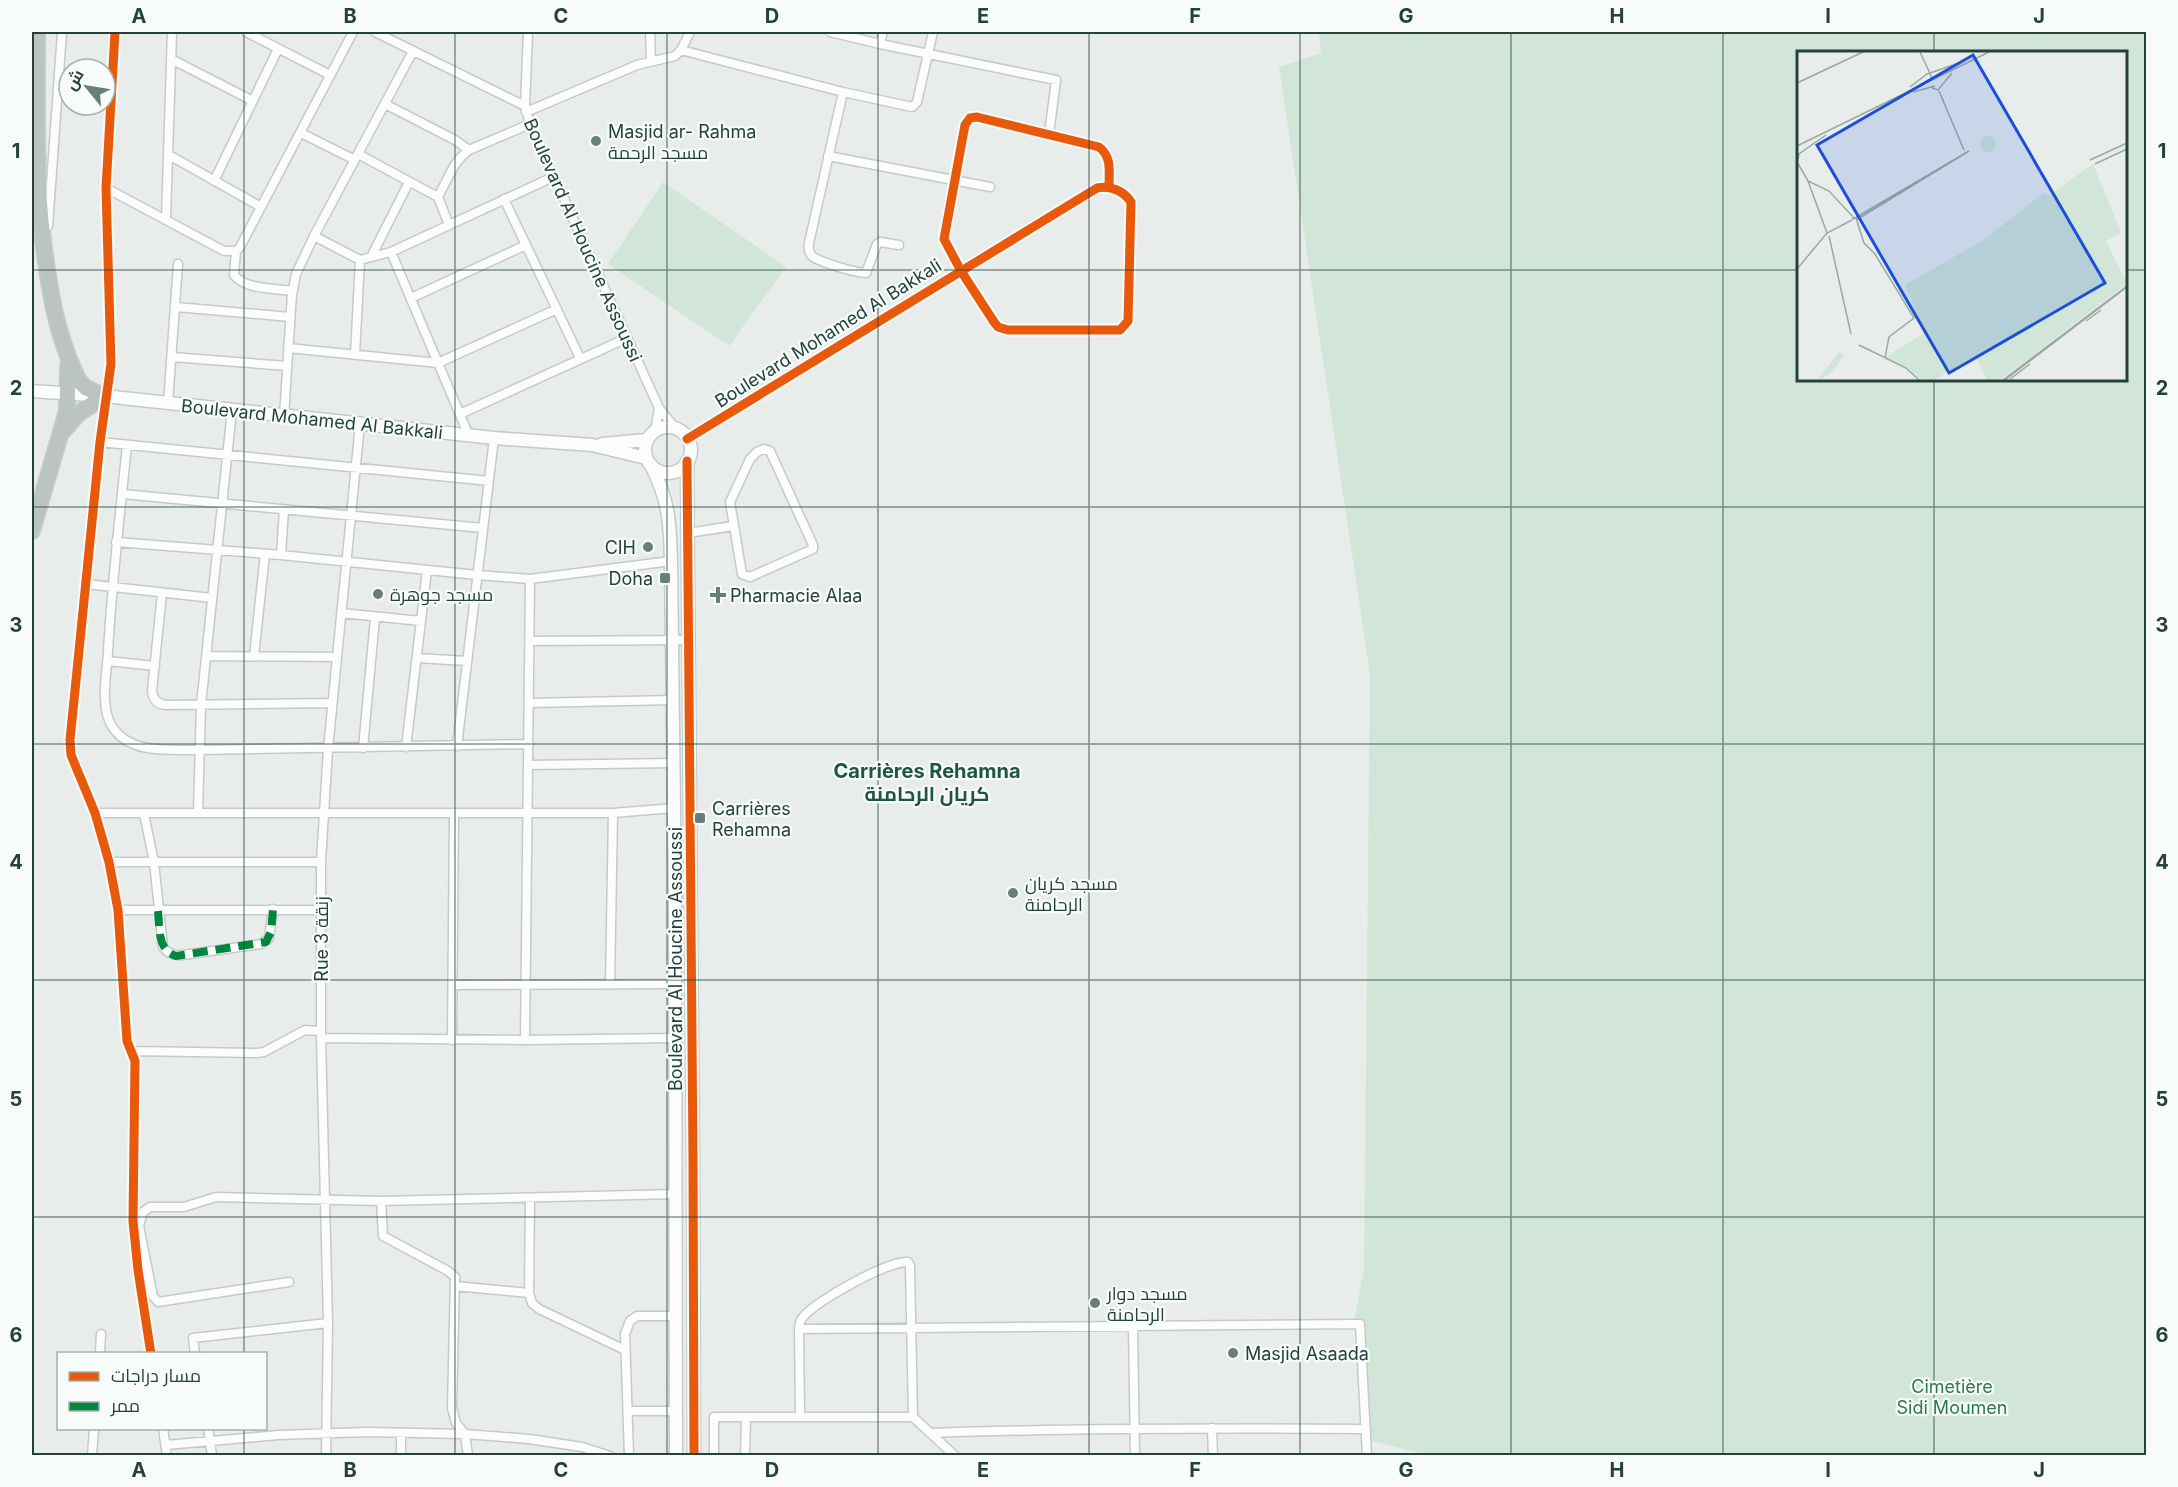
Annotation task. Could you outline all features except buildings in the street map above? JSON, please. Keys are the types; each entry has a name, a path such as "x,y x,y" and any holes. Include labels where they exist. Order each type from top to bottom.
{"highway":[{"path":"32,53 35,32"},
{"path":"35,32 40,227 53,309 65,347 81,384 105,397"},
{"path":"32,531 62,433 69,394 65,347"},
{"path":"62,433 78,414 105,397"}],"street":[{"path":"45,260 62,32"},
{"path":"115,32 106,188 111,351 70,740 73,762 95,813 109,862 118,910 127,1041 135,1061 134,1221 138,1270 151,1352"},
{"path":"166,218 172,32"},
{"path":"246,32 330,75"},
{"path":"293,291 249,285 239,281 234,275 236,251 302,133 353,32"},
{"path":"375,32 525,109 630,68 670,58 681,50 690,32"},
{"name":"Boulevard Al Houcine Assoussi","path":"528,32 525,109 530,124 659,408 676,429"},
{"path":"650,32 651,61"},
{"path":"836,32 880,44 1056,80 1049,134"},
{"path":"880,44 883,32"},
{"path":"681,50 843,92 912,107 916,105 933,32"},
{"path":"214,181 279,49"},
{"path":"284,416 290,317 296,274 413,51"},
{"path":"171,59 253,101"},
{"path":"843,92 808,249 810,254 818,260 866,273 877,244 880,242 899,245"},
{"path":"385,104 455,140 469,150"},
{"path":"977,117 1049,134 1093,144 1104,151 1110,162 1109,187 1125,195 1131,202 1128,321 1120,330 1003,329 994,322 961,271 944,239 965,125 970,118 977,117"},
{"path":"438,197 454,166 469,150 530,124"},
{"path":"302,133 438,197 449,225"},
{"path":"169,155 261,207"},
{"path":"828,156 990,187"},
{"path":"314,236 360,261 391,252 553,177"},
{"path":"371,257 410,182"},
{"name":"Boulevard Mohamed Al Bakkali","path":"687,439 1097,188 1109,187"},
{"path":"106,188 224,251 236,251"},
{"path":"504,199 580,358"},
{"path":"411,298 526,245"},
{"path":"391,252 469,436"},
{"path":"355,354 360,261"},
{"path":"168,403 178,264"},
{"path":"176,307 290,317"},
{"path":"288,348 438,363 557,309"},
{"path":"460,414 627,338"},
{"path":"172,357 287,366"},
{"name":"Boulevard Mohamed Al Bakkali","path":"32,391 168,403 469,436 592,445 648,461"},
{"path":"651,436 665,428 676,429 687,439 690,453 687,461 679,470 668,473 660,472 648,461 645,449 659,408"},
{"path":"198,813 201,705 232,410"},
{"name":"Rue 3 زنقة","path":"326,1455 328,1323 321,1035 321,862 332,703 360,424"},
{"name":"Boulevard Mohamed Al Bakkali","path":"592,445 651,436"},
{"path":"457,746 494,438"},
{"path":"100,442 489,481"},
{"path":"128,445 111,588 106,698 108,716 120,736 147,748 199,750 529,744"},
{"path":"768,449 813,549 750,578 745,577 742,574 733,526 730,508 732,498 750,459 757,452 768,449"},
{"name":"Boulevard Al Houcine Assoussi","path":"648,461 662,488 668,509 671,561 674,763 676,1455"},
{"name":"Boulevard Al Houcine Assoussi","path":"687,461 693,1455"},
{"path":"122,494 483,528"},
{"path":"281,555 284,510"},
{"path":"688,533 733,526"},
{"path":"116,542 531,579 671,561"},
{"path":"254,656 265,554"},
{"path":"406,747 427,570"},
{"path":"525,1040 531,579"},
{"path":"86,584 212,598"},
{"path":"162,593 152,691 157,702 164,705 332,703"},
{"path":"341,614 421,621"},
{"path":"363,748 375,618"},
{"path":"530,641 689,640"},
{"path":"206,656 337,657"},
{"path":"417,658 467,661"},
{"path":"108,661 155,666"},
{"path":"529,703 673,700"},
{"path":"528,765 674,763"},
{"path":"95,813 613,813 674,808"},
{"path":"452,1040 454,813"},
{"path":"610,985 613,813"},
{"path":"144,814 154,862 163,947 170,954 176,956 266,942 271,932 273,909"},
{"path":"109,862 321,862"},
{"path":"118,910 321,910"},
{"path":"453,985 675,984"},
{"path":"132,1051 257,1053 264,1052 305,1030 321,1035 452,1040 675,1038"},
{"path":"289,1282 158,1302 153,1296 139,1226 143,1212 150,1207 184,1207 212,1198 381,1201 676,1194"},
{"path":"530,1198 530,1300 535,1307 625,1350"},
{"path":"381,1201 383,1236 451,1272 455,1277 452,1408 456,1423 465,1434 468,1455"},
{"path":"800,1416 799,1323 819,1303 864,1278 904,1261 910,1266 913,1417"},
{"path":"455,1286 530,1293"},
{"path":"629,1455 626,1329 634,1317 677,1316"},
{"path":"195,1352 193,1338 328,1323"},
{"path":"799,1329 1360,1324 1367,1455"},
{"path":"1133,1326 1135,1455"},
{"path":"100,1352 101,1334"},
{"path":"628,1411 676,1411"},
{"path":"714,1455 714,1417 800,1416 913,1417 955,1455"},
{"path":"745,1455 746,1417"},
{"path":"930,1433 1134,1428 1365,1428"},
{"path":"1212,1428 1213,1455"},
{"path":"92,1455 94,1430"},
{"path":"163,1430 167,1455"},
{"path":"208,1430 212,1455"},
{"path":"166,1445 326,1432 465,1434 565,1444 610,1455"},
{"path":"401,1433 401,1455"},
{"path":"565,1444 565,1455"}],"green space":[{"name":"Cimetière Sidi Moumen","path":"1319,32 2146,32 2146,1455 1434,1456 1363,1439 1355,1316 1364,1269 1370,674 1279,67 1321,53"},
{"path":"663,182 786,267 729,346 608,264"}],"marked path":[{"path":"158,911 162,944 165,949 176,956 266,942 271,932 273,909"}],"cycle path":[{"path":"115,32 106,188 111,364 100,442 70,740 71,755 95,813 109,862 118,910 127,1041 135,1061 133,1221 151,1352"},
{"path":"687,439 1097,188 1107,187 1116,190 1131,202 1128,321 1120,330 1008,330 998,327 994,322 961,271 944,239 965,125 970,118 977,117 1099,147 1108,160 1109,187"},
{"path":"687,461 694,1456"}],"place":[{"name":"Masjid ar- Rahma مسجد الرحمة","path":"596,141"},
{"name":"CIH","path":"648,547"},
{"name":"Doha","path":"665,578"},
{"name":"مسجد جوهرة","path":"378,594"},
{"name":"Pharmacie Alaa","path":"718,595"},
{"name":"Carrières Rehamna","path":"700,818"},
{"name":"مسجد كريان الرحامنة","path":"1013,893"},
{"name":"مسجد دوار الرحامنة","path":"1095,1303"},
{"name":"Masjid Asaada","path":"1233,1353"}],"district":[{"name":"Carrières Rehamna كريان الرحامنة","path":"927,782"}]}
